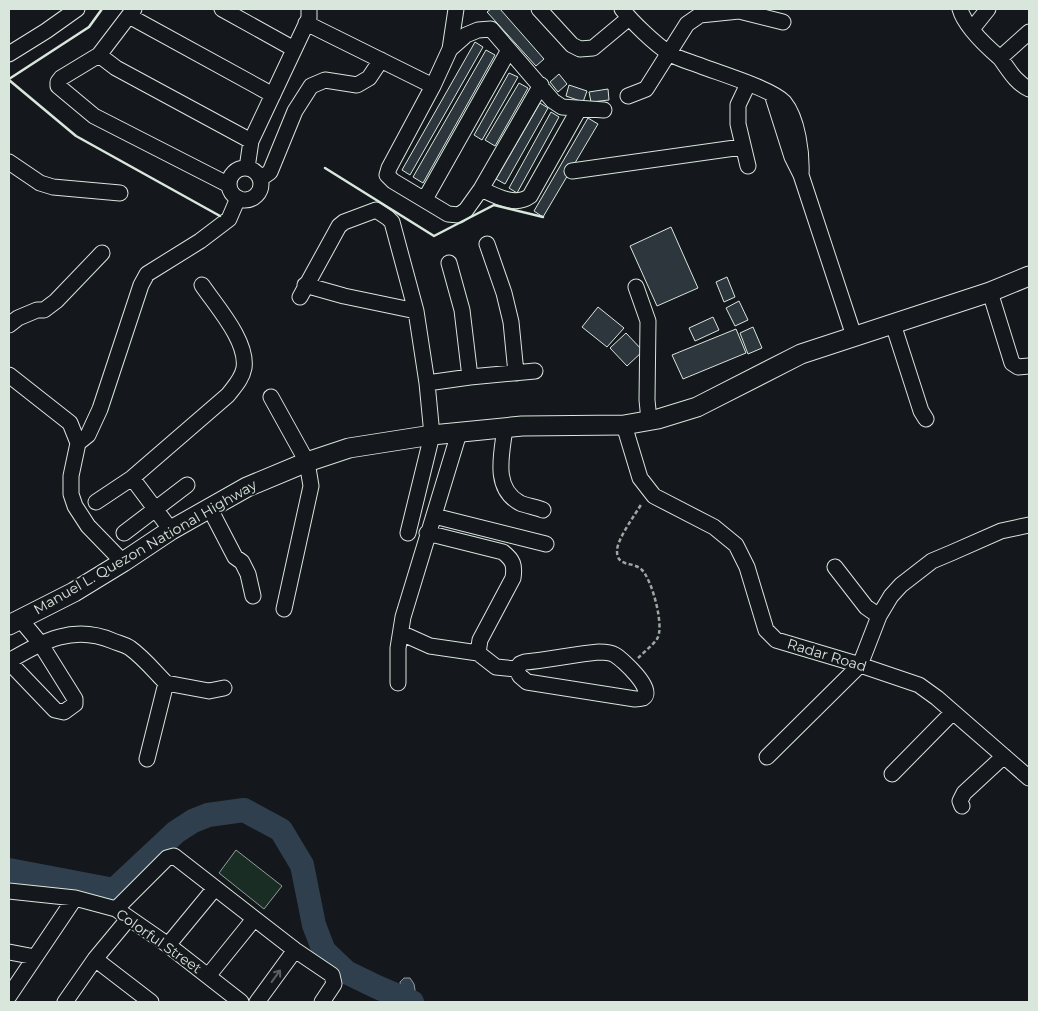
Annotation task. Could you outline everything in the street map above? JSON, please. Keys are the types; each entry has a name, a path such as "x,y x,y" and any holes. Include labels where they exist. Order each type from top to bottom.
{"main road":[{"name":"Manuel L. Quezon National Highway","path":"14,622 74,592 171,530 246,487 307,462 349,448 432,435 522,426 624,425 649,420 697,406 800,354 990,292 1029,276"}],"street":[{"path":"9,54 77,9"},
{"path":"222,9 294,48"},
{"path":"456,9 450,49 433,86 389,168 387,175 393,181 448,214 459,215 466,210 481,189 541,85"},
{"path":"539,9 572,45 580,50 593,48 625,13 669,54 772,94 854,336"},
{"path":"960,9 962,16 972,29 1000,58 1020,85 1029,89"},
{"path":"972,29 988,9"},
{"path":"628,96 646,89 687,24 700,15 739,11 783,22"},
{"path":"229,185 233,173 239,169 247,168 255,172 260,179 260,188 255,196 247,199 238,198 229,185 94,116 58,86 58,82 60,78 99,55 131,12 273,94"},
{"path":"247,168 251,141 308,16 381,60 433,86"},
{"path":"450,49 466,35 478,30 491,29 553,101 562,107 604,110"},
{"path":"1000,58 1029,32"},
{"path":"425,199 510,50"},
{"path":"99,55 116,68 251,141"},
{"path":"260,179 270,172 294,111 311,86 325,80 357,85 369,78 381,60"},
{"path":"748,84 738,105 738,124 748,166"},
{"path":"481,189 500,198 517,201 524,200 530,196 579,109"},
{"path":"572,171 742,147"},
{"path":"9,162 40,183 54,187 120,193"},
{"path":"78,443 88,434 100,409 141,285 147,274 200,241 229,219 238,198"},
{"path":"408,533 432,435 427,383 416,311 392,222 376,210 344,222 339,226 303,291 344,296 416,311"},
{"path":"487,244 504,293 511,322 516,373"},
{"path":"9,325 18,318 50,306 102,252"},
{"path":"449,263 462,310 470,377"},
{"path":"96,502 132,478 228,395 239,380 244,369 244,358 240,343 202,285"},
{"path":"636,287 648,321 647,400 649,420"},
{"path":"990,292 1012,363 1018,368 1029,366"},
{"path":"893,324 926,419"},
{"path":"427,383 535,371"},
{"path":"9,375 70,423 78,443 71,476 71,494 75,506 88,526 123,562"},
{"path":"271,397 307,462 310,486 284,609"},
{"name":"Radar Road","path":"624,425 640,478 649,491 654,496 714,527 736,545 748,567 766,630 776,640 860,664 919,685 937,698 1029,778"},
{"path":"505,428 500,474 502,484 510,495 520,503 543,510"},
{"path":"398,683 398,648 404,617 427,534 459,433"},
{"path":"132,478 171,530"},
{"path":"124,533 187,485"},
{"path":"210,508 234,556 242,562 248,574 253,596"},
{"path":"434,516 546,544"},
{"path":"767,757 860,664 879,616 891,596 901,585 932,561 1001,531 1029,525"},
{"path":"427,534 503,552 512,559 514,578 480,640 478,653"},
{"path":"835,567 866,607 879,616"},
{"path":"14,622 40,643 75,699 75,704 64,712 55,710 9,661 40,643 66,635 100,635 130,648 166,683 209,691 224,688"},
{"path":"401,633 430,646 478,653 496,667 516,669"},
{"path":"599,652 614,654 637,674 646,690 646,694 643,698 635,699 527,682 516,669 525,662 575,654 599,652"},
{"path":"147,759 166,683"},
{"path":"892,774 952,712"},
{"path":"962,806 960,800 964,793 1004,756"},
{"path":"116,909 167,858 174,856 295,950 332,975 334,984 322,1002"},
{"path":"168,945 215,888"},
{"name":"Colorful Street","path":"9,891 75,898 116,909 168,945 241,1002"},
{"path":"9,996 75,898"},
{"path":"65,1002 95,959 129,918"},
{"path":"208,976 254,919"},
{"path":"257,1002 295,950"},
{"path":"9,952 35,957"},
{"path":"95,959 151,1002"}],"path":[{"path":"629,667 658,639 660,632 656,599 652,588 639,567 620,561 617,549 649,491"}],"green space":[{"path":"236,850 282,886 264,909 219,873"}],"water":[{"path":"404,978 410,978 414,984 417,1002 401,1002 400,982"}],"building":[{"path":"491,9 500,9 544,59 536,66 487,12"},
{"path":"475,42 483,47 410,175 402,170"},
{"path":"486,50 495,55 423,183 413,177"},
{"path":"509,73 518,77 482,140 474,135"},
{"path":"559,74 567,84 558,92 550,82"},
{"path":"519,83 528,88 495,146 485,140"},
{"path":"569,85 587,91 583,102 566,96"},
{"path":"608,89 609,100 591,102 589,92"},
{"path":"540,103 548,108 505,184 496,179"},
{"path":"551,112 559,117 517,193 509,188"},
{"path":"588,118 598,124 543,217 534,211"},
{"path":"671,227 698,288 657,306 630,246"},
{"path":"727,277 735,297 724,302 716,282"},
{"path":"739,301 748,320 735,326 726,308"},
{"path":"598,307 624,328 607,347 582,327"},
{"path":"713,317 719,330 695,341 689,328"},
{"path":"753,327 762,348 748,354 740,333"},
{"path":"736,329 746,353 683,379 672,355"},
{"path":"626,333 643,351 627,366 610,348"}],"waterway":[{"path":"9,870 114,890 176,832 193,821 208,815 244,810 281,830 302,865 314,925 324,951 346,972 412,1002"}],"wall":[{"path":"9,79 89,27 102,9"},
{"path":"9,80 76,136 220,216"},
{"path":"325,168 434,236 494,205 543,217"}]}
